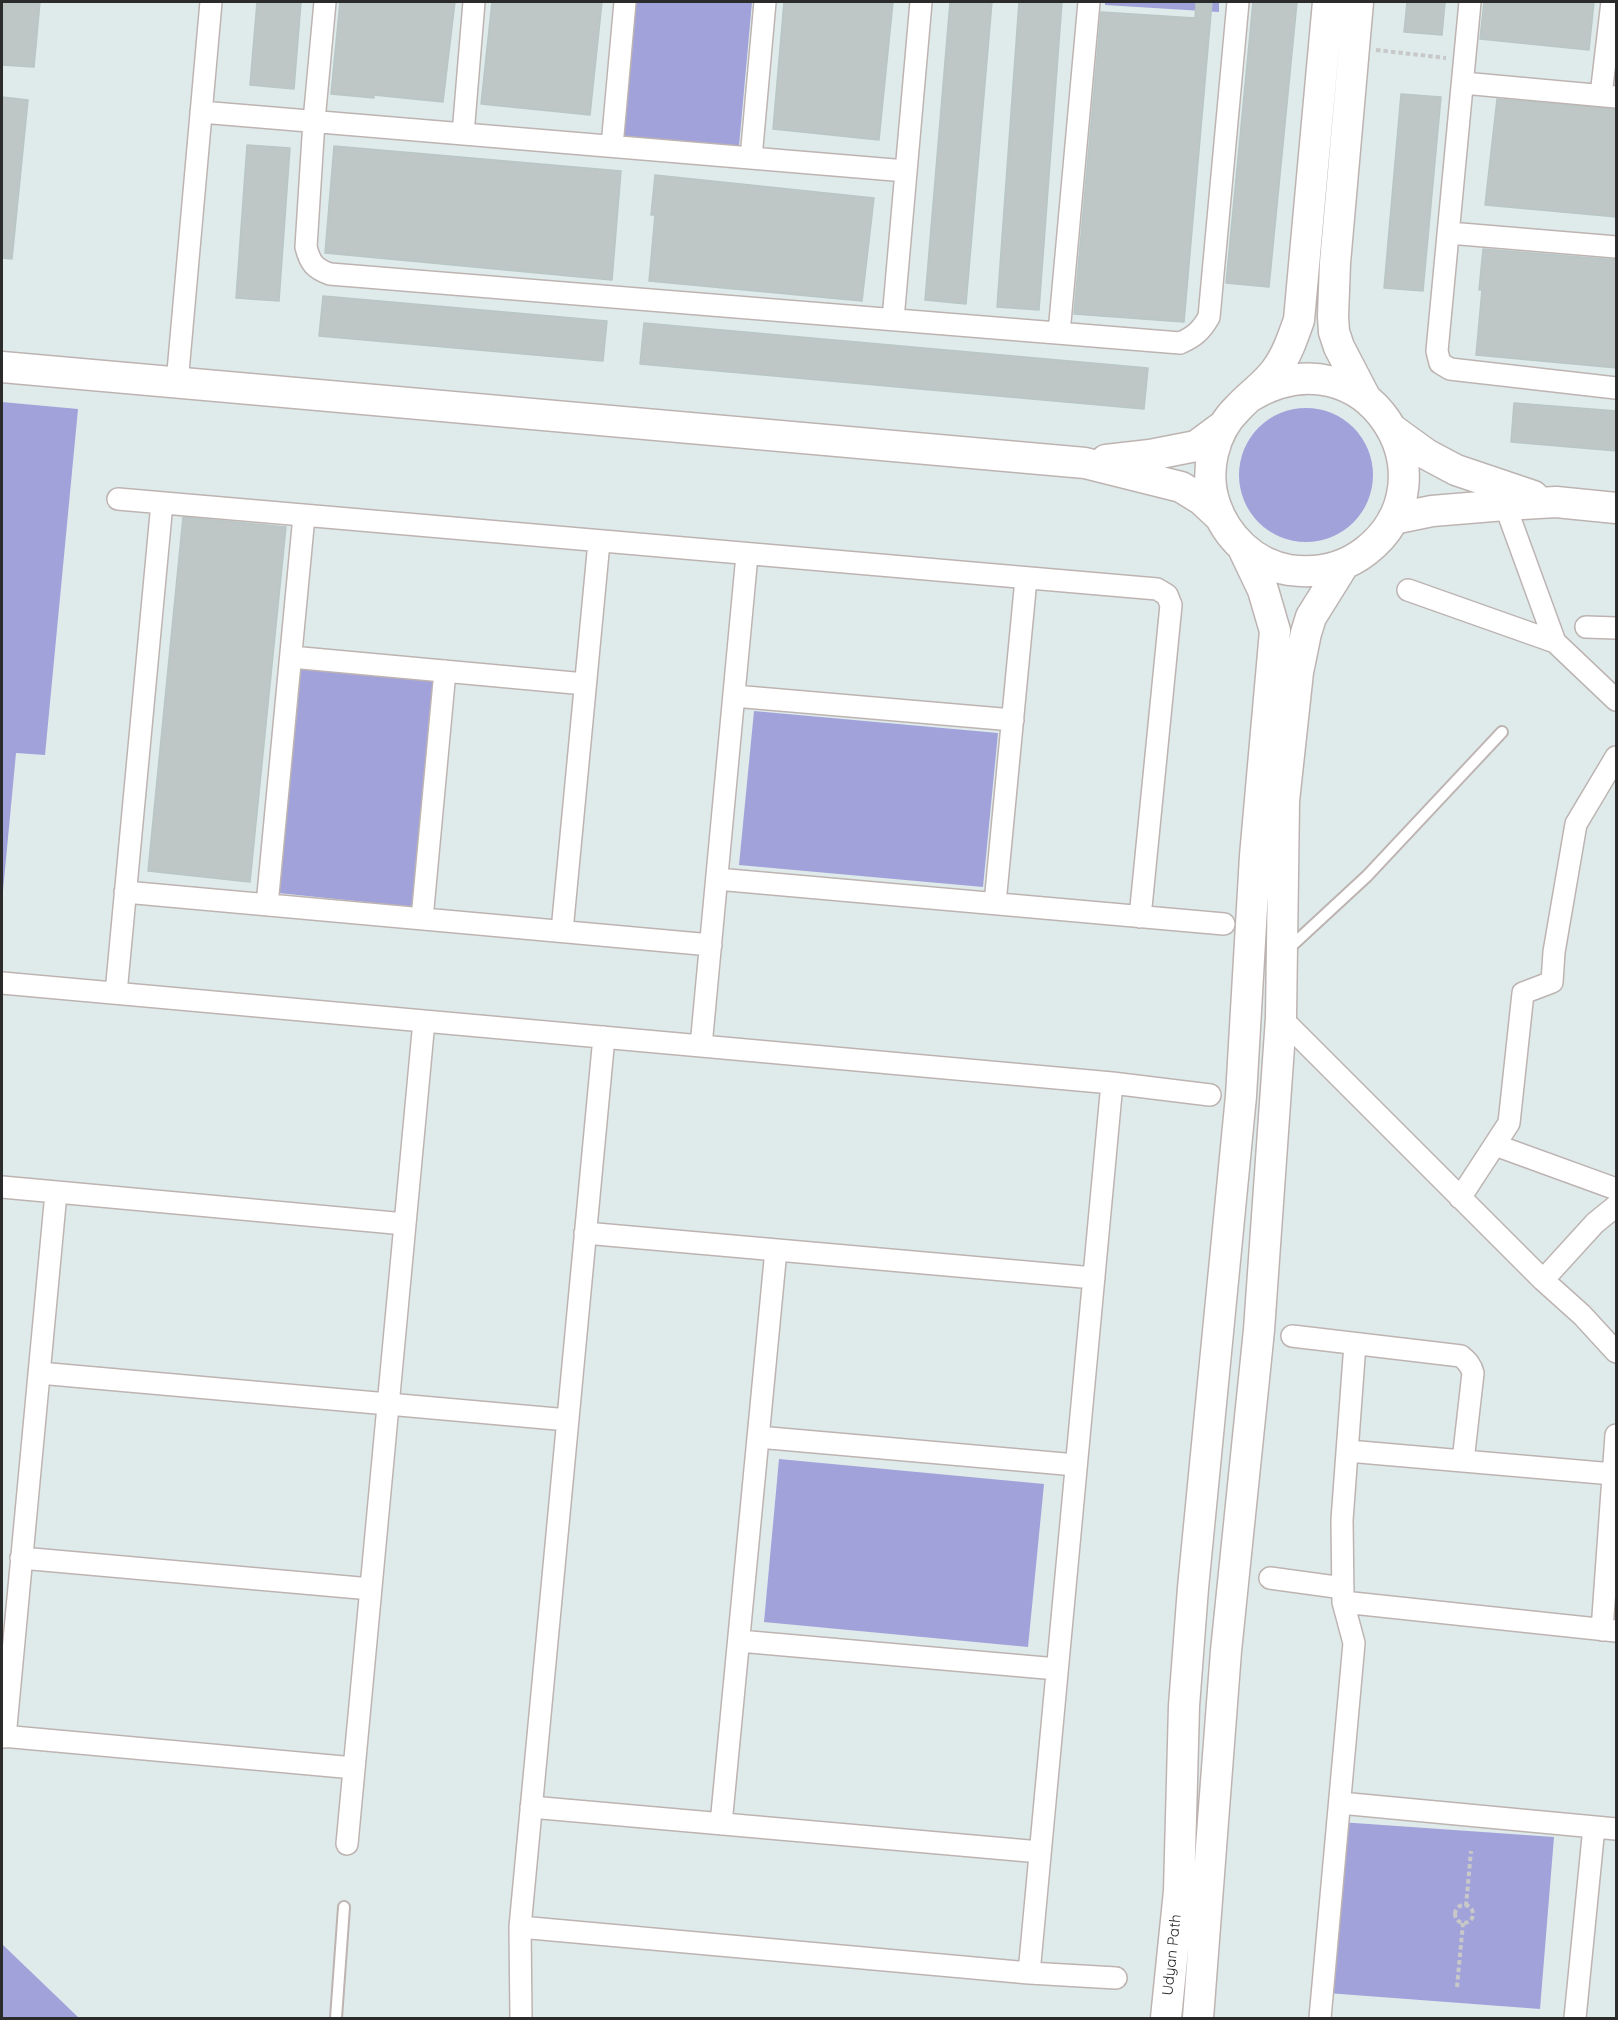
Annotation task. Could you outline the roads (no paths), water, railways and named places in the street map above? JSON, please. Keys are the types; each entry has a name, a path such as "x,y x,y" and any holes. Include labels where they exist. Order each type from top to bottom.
{"main road":[{"path":"1251,396 1266,387 1300,378 1334,381 1365,397 1381,412 1393,430 1401,452 1404,474 1401,497 1393,519 1372,546 1344,564 1314,571 1299,571 1269,564 1243,548 1230,533 1220,516 1211,486 1212,455 1224,426 1236,409 1276,370 1294,336 1299,320 1328,2"},
{"path":"1358,2 1335,263 1334,332 1339,347 1365,397"},
{"path":"2,367 1085,462 1181,487 1202,500 1220,516"},
{"path":"1085,462 1150,455 1197,446 1224,426"},
{"path":"1393,430 1426,454 1456,470 1556,502"},
{"path":"1393,519 1432,511 1556,502 1617,508"},
{"name":"Udyan Path","path":"1166,2019 1179,1891 1186,1683 1241,1096 1255,856 1275,631 1263,590 1243,548"},
{"name":"Udyan Path","path":"1198,2019 1227,1651 1259,1330 1281,1018 1284,801 1298,672 1311,617 1344,564"}],"street":[{"path":"177,383 211,2"},
{"path":"325,2 306,247 310,261 317,270 330,274 1180,343 1191,339 1201,330 1209,317 1238,2"},
{"path":"463,134 474,2"},
{"path":"612,146 625,2"},
{"path":"751,158 765,2"},
{"path":"893,319 921,2"},
{"path":"1059,333 1089,2"},
{"path":"1470,2 1437,351 1440,363 1450,369 1617,388"},
{"path":"1462,83 1609,96 1612,2"},
{"path":"201,112 906,171"},
{"path":"1449,233 1617,247"},
{"path":"118,499 1157,590 1167,595 1171,605 1140,916"},
{"path":"116,993 162,503"},
{"path":"1505,505 1555,642"},
{"path":"267,905 304,516"},
{"path":"562,932 599,542"},
{"path":"701,1046 747,555"},
{"path":"995,903 1026,579"},
{"path":"1408,590 1555,642 1617,700"},
{"path":"1586,627 1617,628"},
{"path":"291,657 585,684"},
{"path":"422,919 445,671"},
{"path":"734,696 1013,720"},
{"path":"1460,1198 1509,1123 1523,993 1552,982 1554,952 1576,824 1617,758"},
{"path":"717,879 1224,924"},
{"path":"125,892 711,945"},
{"path":"2,983 1112,1083 1210,1095"},
{"path":"1281,1018 1617,1352"},
{"path":"346,1844 424,1021"},
{"path":"521,2019 520,1927 604,1037"},
{"path":"1029,1973 1112,1083"},
{"path":"1495,1145 1617,1189"},
{"path":"2,1187 405,1224"},
{"path":"56,1193 3,1737 354,1768"},
{"path":"1543,1280 1595,1223 1617,1206"},
{"path":"585,1233 1094,1278"},
{"path":"722,1824 776,1250"},
{"path":"1292,1336 1461,1356 1466,1359 1473,1374 1463,1461"},
{"path":"1320,2019 1354,1643 1343,1595 1342,1520 1355,1344"},
{"path":"39,1373 568,1420"},
{"path":"1270,1578 1343,1595 1609,1631 1613,1474 1617,1435"},
{"path":"758,1437 1076,1466"},
{"path":"1348,1451 1613,1474"},
{"path":"21,1558 370,1589"},
{"path":"739,1641 1057,1669"},
{"path":"1340,1803 1617,1829"},
{"path":"531,1807 1040,1852"},
{"path":"1575,2019 1594,1827"},
{"path":"520,1927 1029,1973 1116,1978"}],"lane":[{"path":"1282,955 1366,876 1502,732"},
{"path":"336,2019 344,1907"}]}
